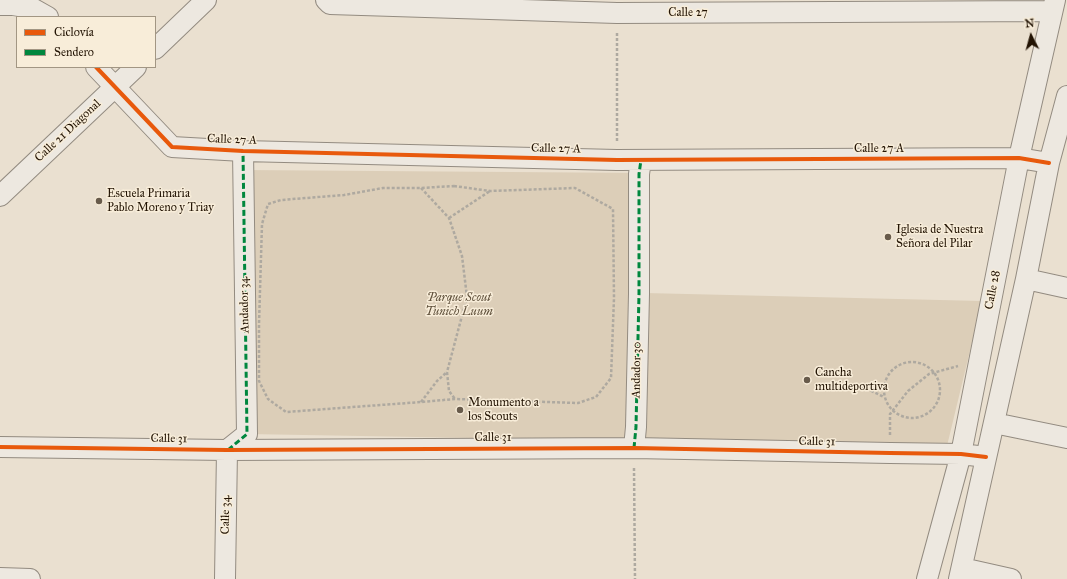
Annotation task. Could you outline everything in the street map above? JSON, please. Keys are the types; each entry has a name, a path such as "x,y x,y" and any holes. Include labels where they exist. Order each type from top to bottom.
{"street":[{"path":"156,48 206,0"},
{"name":"Calle 27","path":"326,0 330,4 617,13 1054,6"},
{"path":"0,5 13,5 32,8 46,16"},
{"name":"Calle 28","path":"927,579 961,454 1019,158 1054,6"},
{"name":"Calle 27 A","path":"97,68 172,147 243,151 617,160 1019,158 1049,163"},
{"name":"Calle 21 Diagonal","path":"0,196 135,68"},
{"path":"1011,579 960,574 1026,279 1049,163 1067,96"},
{"name":"Andador 34","path":"227,450 247,434 243,151"},
{"name":"Andador 30","path":"634,448 636,427 639,294 639,174 641,160"},
{"path":"1026,279 1067,288"},
{"path":"994,423 1067,438"},
{"name":"Calle 31","path":"0,447 227,450 634,448 961,454 986,457"},
{"name":"Calle 34","path":"225,579 227,450"},
{"path":"0,578 30,579"}],"path":[{"path":"617,13 617,160"},
{"path":"454,186 490,191 575,188 613,209 614,298 611,378 596,397 578,403 455,399 286,412 268,399 259,381 259,324 262,224 268,204 280,200 344,195 384,188 454,186"},
{"path":"421,188 448,218 462,256 467,297 447,372 449,391 455,399"},
{"path":"448,218 490,191"},
{"path":"890,453 890,414 908,391 929,374 979,360"},
{"path":"906,362 915,362 925,365 934,372 941,388 940,398 935,407 928,414 919,418 901,417 893,411 884,397 883,388 885,380 890,372 896,366 906,362"},
{"path":"421,402 437,381 447,372"},
{"path":"832,385 861,386 884,397"},
{"path":"634,448 635,579"}],"green space":[{"name":"Parque Scout Tunich Luum","path":"242,170 645,173 645,293 982,301 946,450 644,441 247,434"}],"marked path":[{"path":"228,450 247,434 243,151"},
{"path":"634,448 636,427 639,294 639,174 641,160"}],"cycle path":[{"path":"97,68 172,147 243,151 617,160 1019,158 1049,163"},
{"path":"0,447 227,450 634,448 961,454 986,457"}],"place":[{"name":"Escuela Primaria Pablo Moreno y Triay","path":"99,201"},
{"name":"Iglesia de Nuestra Señora del Pilar","path":"888,237"},
{"name":"Cancha multideportiva","path":"807,380"},
{"name":"Monumento a los Scouts","path":"460,410"}]}
